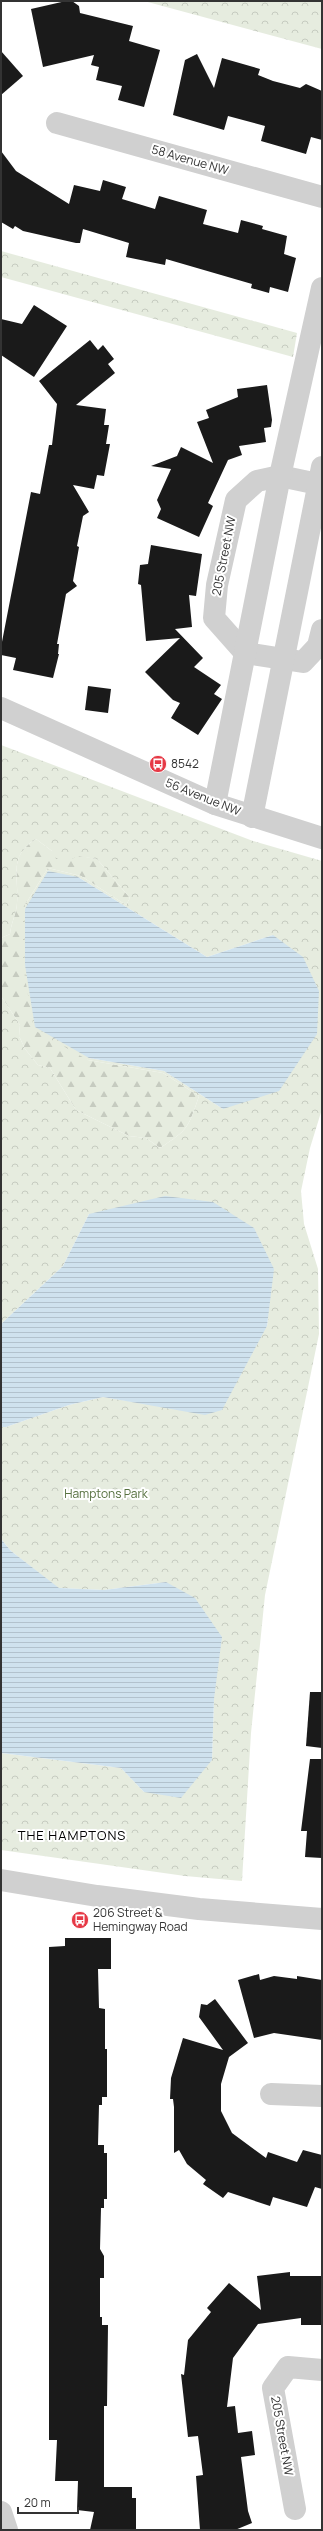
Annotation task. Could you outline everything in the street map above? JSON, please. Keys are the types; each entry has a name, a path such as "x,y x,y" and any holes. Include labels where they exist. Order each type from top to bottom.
{"street":[{"name":"58 Avenue NW","path":"58,123 322,197"},
{"path":"215,804 280,476 322,288"},
{"name":"205 Street NW","path":"245,653 214,618 217,585 236,500 257,481 280,476 321,479 283,659 252,817"},
{"path":"245,653 303,662 318,646 322,630"},
{"name":"56 Avenue NW","path":"1,708 215,804 322,838"},
{"path":"1,1880 97,1896 199,1909 322,1919"},
{"path":"271,2094 322,2096"},
{"name":"205 Street NW","path":"295,2509 273,2388 288,2367 322,2370"},
{"path":"1,2512 7,2530"}],"green space":[{"path":"144,1 322,1 322,49"},
{"path":"1,251 297,333 293,357 1,277"},
{"name":"Hamptons Park","path":"1,745 253,841 322,861 322,1109 310,1148 301,1191 304,1224 318,1269 319,1334 265,1595 251,1733 242,1881 185,1876 1,1850 1,1753 121,1768 144,1792 212,1760 214,1699 166,1582 104,1590 58,1588 11,1551 1,1539 1,1427 6,1427 69,1405 103,1397 140,1403 267,1326 268,1318 89,1214 63,1266 1,1324 1,996 20,1025 19,1036 25,1049 38,1065 50,1068 76,1110 129,1136 146,1138 160,1148 182,1132 186,1127 199,1096 163,1073 88,1060 34,1030 23,966 23,918 25,905 48,868 81,876 126,905 130,898 97,859 77,856 72,859 56,859 52,851 36,839 27,846 18,860 17,906 10,934 1,938","holes":["78,877 207,957 273,935 223,1109 164,1071 89,1058"]},
{"path":"36,839 52,851 97,859 130,898 126,905 81,876 48,868 25,905 23,966 88,1060 163,1073 199,1096 186,1127 182,1132 160,1148 146,1138 129,1136 76,1110 50,1068 38,1065 25,1049 19,1036 20,1025 1,996 1,938 10,934 16,910 18,860 27,846"}],"water":[{"path":"48,871 78,877 207,957 273,935 303,957 319,991 317,1034 279,1091 223,1109 164,1071 89,1058 35,1027 25,965 25,909"},
{"path":"165,1196 213,1202 254,1228 274,1269 267,1326 222,1410 205,1415 103,1397 69,1405 6,1427 1,1427 1,1324 63,1266 89,1214"},
{"path":"1,1539 11,1551 59,1588 104,1590 166,1582 195,1598 222,1637 214,1699 212,1760 181,1798 144,1792 121,1768 1,1753"}],"building":[{"path":"72,1 79,6 80,13 133,26 129,41 160,50 144,107 118,100 122,86 96,80 99,67 91,65 94,55 43,67 31,9"},
{"path":"1,51 23,76 1,95"},
{"path":"197,54 214,88 222,58 260,69 258,75 273,81 300,88 306,84 322,91 322,140 311,137 306,154 261,141 265,126 228,116 224,130 173,115 185,60"},
{"path":"1,151 16,171 69,204 74,185 100,191 103,180 126,187 122,199 155,209 159,196 207,210 203,224 238,233 241,220 263,226 262,229 287,236 284,254 296,258 288,292 270,287 269,293 251,288 252,284 166,259 165,265 126,257 129,243 83,229 80,243 76,243 23,231 15,226 13,229 1,222"},
{"path":"34,305 67,326 34,377 1,355 1,319 22,324"},
{"path":"90,340 98,350 103,345 114,359 108,364 115,373 76,405 106,409 104,425 109,425 106,444 110,444 104,476 97,475 94,489 73,485 89,512 83,516 77,546 79,547 73,581 77,586 66,594 57,644 59,644 59,654 53,678 13,670 16,658 1,655 1,647 31,492 40,494 49,445 52,445 57,404 39,381"},
{"path":"267,385 272,420 271,427 264,428 266,442 239,446 242,455 228,460 208,503 213,506 199,537 157,518 161,509 157,500 171,469 151,466 177,456 181,447 213,463 197,422 209,418 206,410 238,397 237,389"},
{"path":"151,545 202,554 196,596 189,595 192,627 175,629 203,658 194,667 221,685 214,694 222,699 198,735 171,718 180,703 173,700 145,672 180,638 146,641 141,585 138,584 140,565 148,564"},
{"path":"88,686 111,689 108,713 85,710"},
{"path":"310,1692 322,1692 322,1748 306,1746"},
{"path":"310,1759 322,1759 322,1858 305,1857 307,1831 301,1831"},
{"path":"65,1938 111,1938 111,1969 98,1969 99,2008 105,2009 105,2049 107,2049 107,2097 102,2097 102,2105 99,2105 98,2145 104,2145 104,2153 107,2153 107,2199 104,2199 104,2208 101,2208 100,2249 104,2256 104,2278 100,2278 100,2317 102,2317 102,2325 108,2325 107,2406 104,2406 104,2487 132,2487 132,2498 136,2498 136,2530 90,2530 94,2512 77,2510 78,2481 55,2481 57,2440 49,2440 49,1947 65,1946"},
{"path":"259,1974 260,1980 274,1976 297,1979 297,1976 322,1980 322,2040 274,2033 254,2038 238,1980"},
{"path":"215,1999 248,2043 229,2057 221,2084 221,2111 232,2133 266,2158 268,2152 297,2162 303,2150 322,2155 322,2189 315,2187 307,2207 273,2197 270,2206 228,2192 223,2198 203,2184 206,2180 187,2164 179,2150 174,2153 174,2107 173,2099 170,2099 171,2078 183,2038 223,2050 199,2017 201,2004 207,2005"},
{"path":"290,2272 290,2276 322,2276 322,2325 301,2325 301,2318 258,2324 233,2358 227,2407 235,2406 238,2433 252,2431 255,2455 241,2457 248,2511 252,2523 235,2530 200,2530 196,2476 203,2475 198,2436 188,2437 181,2374 184,2375 188,2340 211,2312 207,2308 229,2283 261,2310 257,2276"}],"place":[{"name":"8542","path":"158,764"},
{"name":"206 Street & Hemingway Road","path":"80,1920"}],"district":[{"name":"THE HAMPTONS","path":"72,1835"}]}
